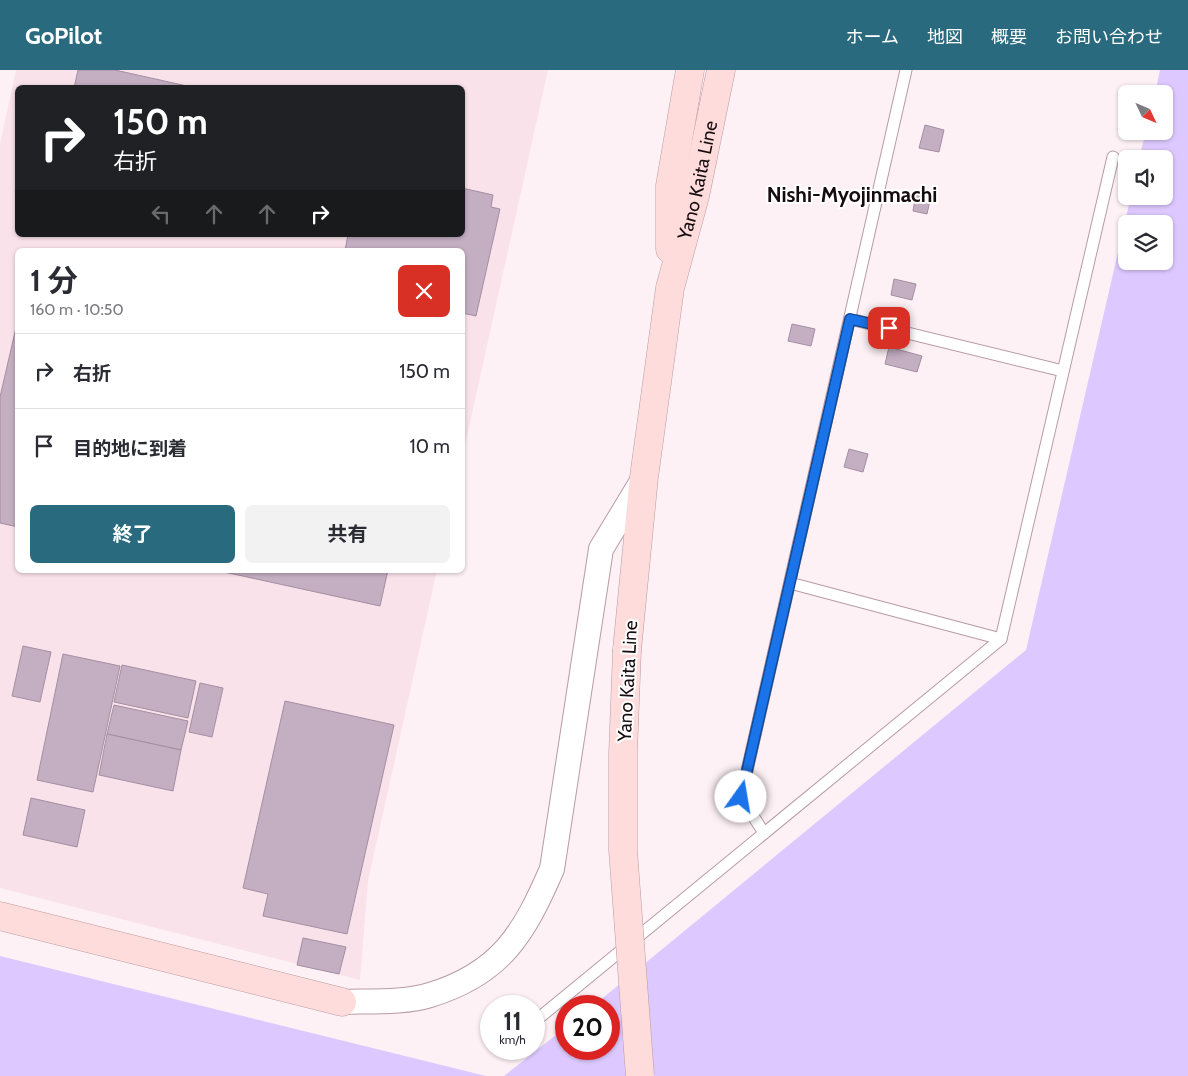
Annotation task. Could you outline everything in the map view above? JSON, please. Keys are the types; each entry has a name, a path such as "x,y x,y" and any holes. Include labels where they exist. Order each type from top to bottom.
{"main road":[{"name":"Yano Kaita Line","path":"670,288 670,186 690,70"},
{"name":"Yano Kaita Line","path":"640,1076 623,850 623,753 627,650 644,477 670,288 694,196 721,70"},
{"path":"0,916 342,1002"}],"street":[{"path":"342,1002 428,996 464,981 491,965 516,940 533,913 552,869 601,549 644,477"}],"lane":[{"path":"764,833 741,797 906,70"},
{"path":"545,1013 1001,638 1113,157"},
{"path":"850,319 1063,371"},
{"path":"790,583 1001,638"}],"shaded area":[{"path":"16,70 548,70 465,445 465,248 15,248 15,573 436,573 368,881 360,980 0,888 0,144"},
{"path":"1160,70 1188,70 1188,1076 504,1076 524,1060 545,1060 545,1044 555,1036 555,1060 620,1060 620,995 606,995 1026,650 1118,252 1118,270 1173,270 1173,215 1127,215 1129,205 1173,205 1173,150 1141,150 1144,140 1173,140 1173,85 1157,85"},
{"path":"0,956 486,1076 0,1076"}],"building":[{"path":"78,70 115,70 182,85 75,85"},
{"path":"925,125 944,130 939,152 919,148"},
{"path":"465,189 493,195 491,207 500,209 476,316 465,314 465,248 345,248 348,237 465,237"},
{"path":"916,193 931,196 927,214 913,211"},
{"path":"894,279 916,284 912,300 891,295"},
{"path":"792,324 815,329 811,346 788,341"},
{"path":"15,332 15,526 0,523 0,397"},
{"path":"889,347 922,356 917,372 885,364"},
{"path":"849,449 868,454 863,472 844,467"},
{"path":"229,573 387,573 380,606"},
{"path":"23,646 51,652 40,702 12,696"},
{"path":"63,654 120,666 93,792 37,780"},
{"path":"122,665 196,681 188,718 114,702"},
{"path":"200,683 223,688 212,737 189,732"},
{"path":"285,701 394,725 347,934 263,916 268,894 243,888"},
{"path":"114,705 188,721 181,750 107,734"},
{"path":"107,734 181,750 173,791 99,775"},
{"path":"31,798 85,810 77,847 23,835"},
{"path":"303,938 346,947 339,974 297,965"}],"district":[{"name":"Nishi-Myojinmachi","path":"852,195"}],"route":[{"path":"741,797 850,319 889,328"}]}
